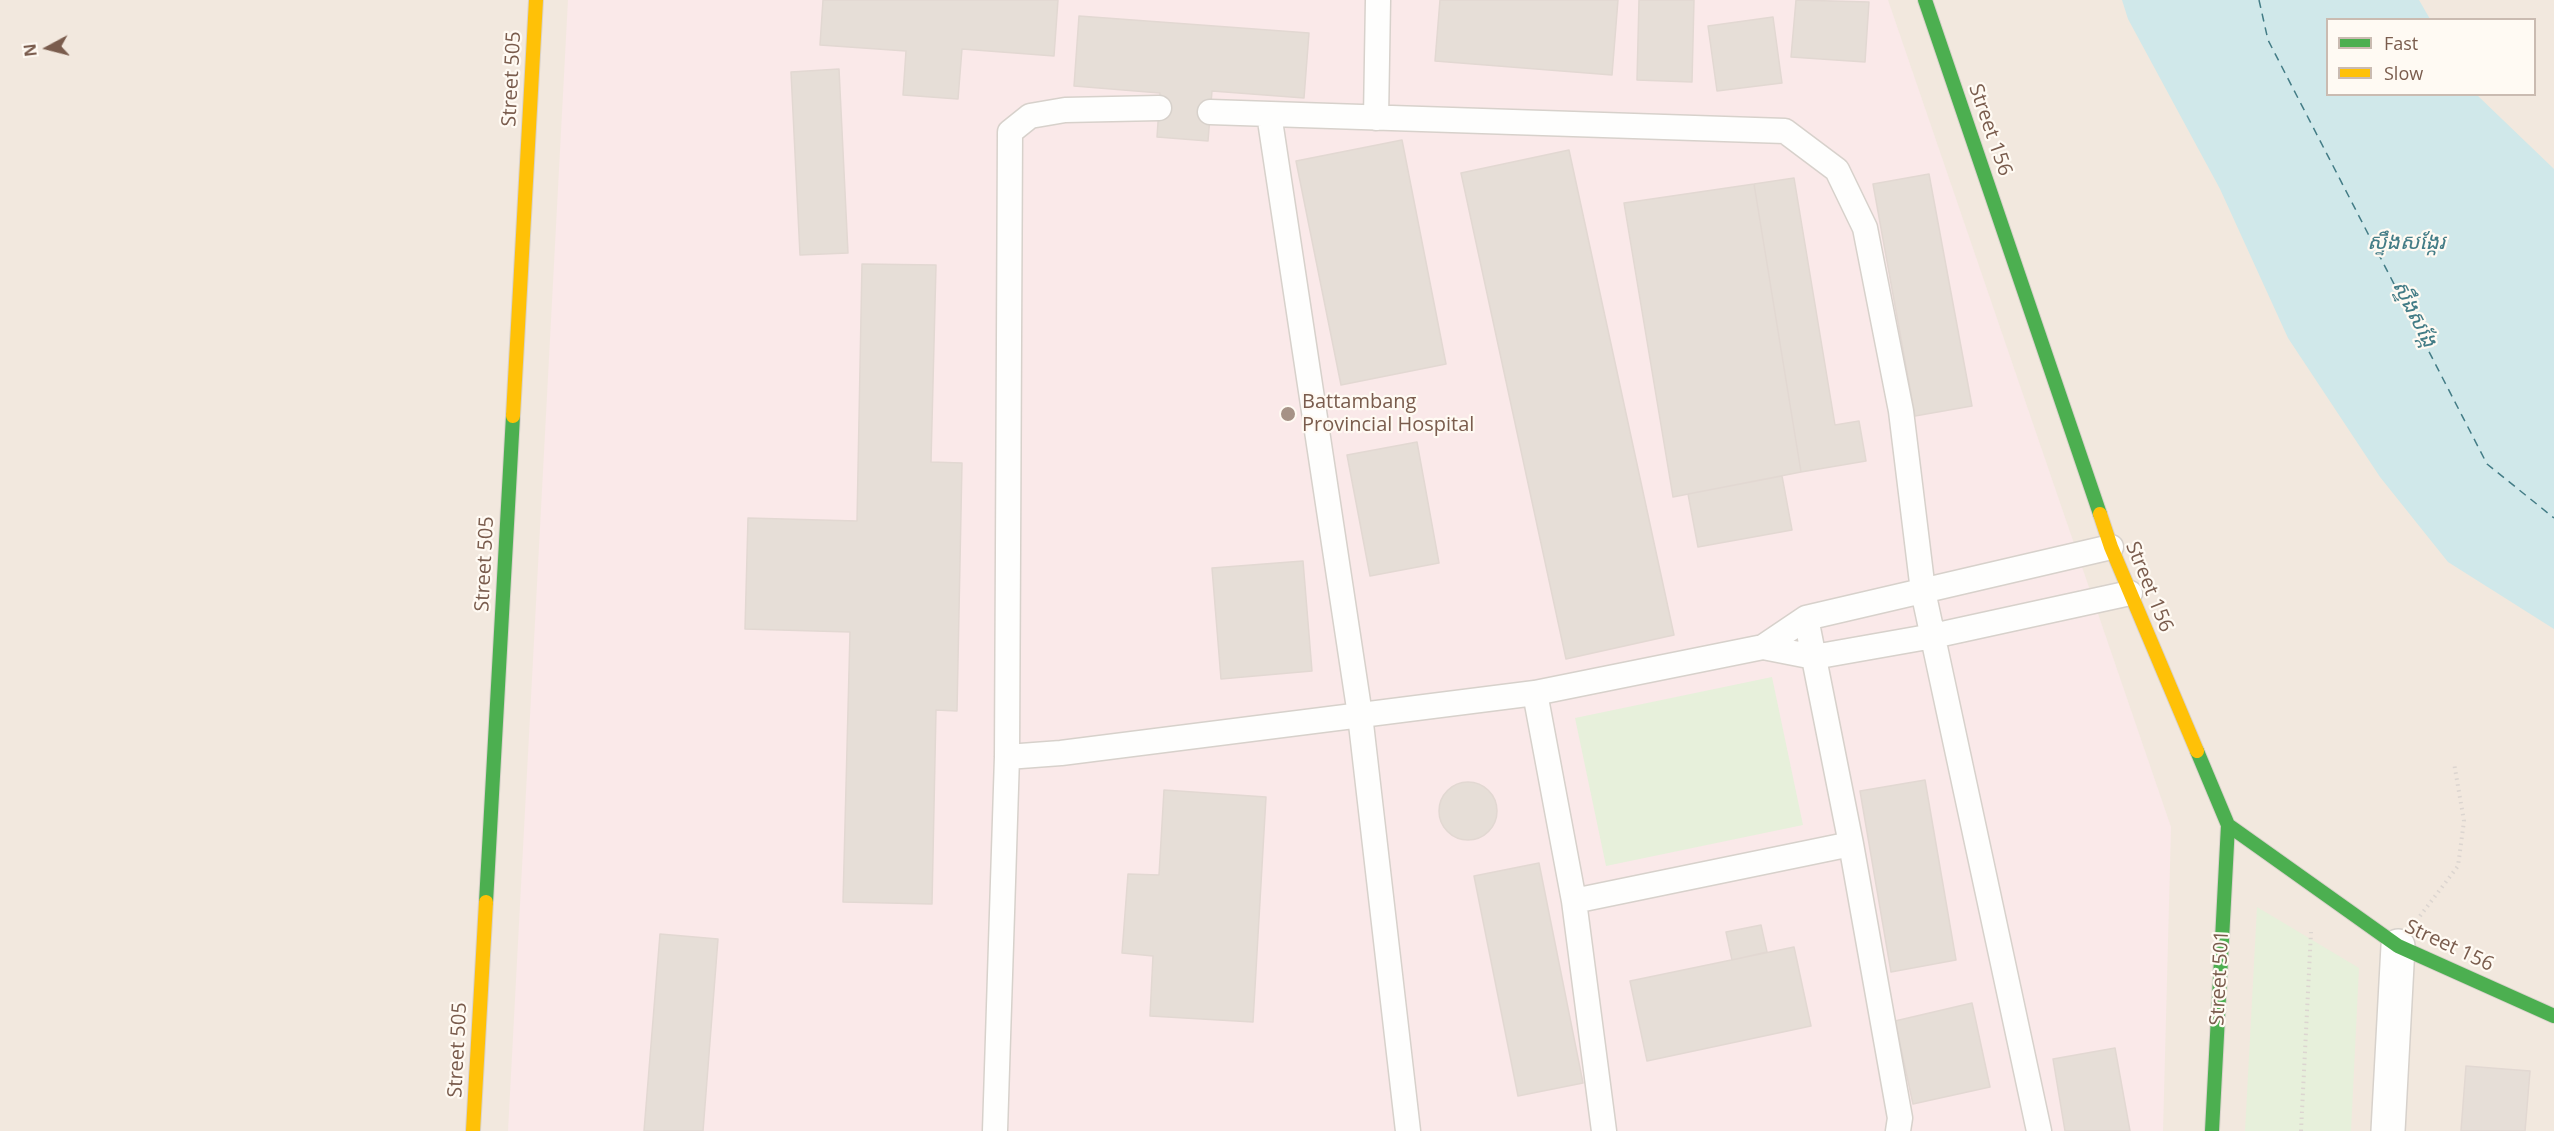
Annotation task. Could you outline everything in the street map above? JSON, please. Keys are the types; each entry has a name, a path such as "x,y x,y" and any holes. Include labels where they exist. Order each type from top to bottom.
{"street":[{"name":"Street 505","path":"473,1131 536,0"},
{"name":"Street 156","path":"1925,0 2111,547 2228,825 2397,946 2554,1016"},
{"name":"Street 501","path":"2212,1131 2228,825"},
{"path":"2388,1131 2397,946"}],"lane":[{"path":"1376,118 1378,0"},
{"path":"995,1131 1007,756 1010,132 1030,116 1065,110 1159,108"},
{"path":"1210,112 1785,131 1837,170 1865,228 1900,411 1923,591 2039,1131"},
{"path":"1269,114 1360,715 1407,1131"},
{"path":"1763,647 1806,618 2111,547"},
{"path":"1007,756 1061,753 1535,693 1763,647 1814,657 1933,636 2130,593"},
{"path":"1806,618 1851,844 1900,1118 1898,1131"},
{"path":"1535,693 1574,901 1604,1131"},
{"path":"1574,901 1851,844"}],"path":[{"path":"2397,946 2458,866 2464,821 2454,763"},
{"path":"2301,1131 2314,886"}],"shaded area":[{"name":"Battambang Provincial Hospital","path":"0,0 2554,0 2554,1131 0,1131"},
{"name":"Battambang Provincial Hospital","path":"568,0 1888,0 2171,827 2163,1131 508,1131"}],"green space":[{"path":"1772,677 1803,825 1606,866 1575,718"},
{"path":"2257,907 2359,968 2351,1131 2245,1131"}],"water":[{"name":"ស្ទឹងសង្កែរ","path":"2122,0 2419,0 2429,18 2326,18 2326,96 2478,96 2554,169 2554,629 2448,562 2380,477 2288,338 2220,189 2128,19"}],"building":[{"path":"823,0 1058,0 1054,56 962,49 958,99 903,95 906,51 820,45"},
{"path":"1440,0 1618,0 1612,75 1435,61"},
{"path":"1639,0 1694,0 1692,82 1637,80"},
{"path":"1796,0 1869,2 1865,62 1791,57"},
{"path":"1079,16 1309,33 1304,98 1212,91 1208,141 1157,137 1160,93 1074,86"},
{"path":"1773,17 1782,83 1717,91 1708,26"},
{"path":"839,69 848,253 800,255 791,72"},
{"path":"1402,140 1446,364 1341,385 1296,161"},
{"path":"1569,150 1674,635 1566,659 1461,173"},
{"path":"1929,174 1972,406 1915,416 1873,184"},
{"path":"1794,178 1835,425 1859,421 1866,461 1801,472 1754,184"},
{"path":"1754,184 1801,472 1673,497 1624,203"},
{"path":"862,264 936,265 931,462 962,463 957,711 936,710 932,904 843,902 850,632 745,629 748,518 857,521"},
{"path":"1417,442 1439,563 1370,576 1347,455"},
{"path":"1782,476 1792,530 1698,547 1688,494"},
{"path":"1303,561 1312,671 1221,679 1212,568"},
{"path":"1925,780 1956,960 1891,972 1860,791"},
{"path":"1468,782 1484,787 1492,795 1497,811 1492,827 1484,835 1468,840 1452,835 1444,827 1439,811 1444,795 1452,787"},
{"path":"1164,790 1266,797 1253,1022 1150,1016 1153,956 1122,953 1128,874 1159,875"},
{"path":"1539,863 1583,1083 1518,1096 1474,876"},
{"path":"1761,925 1767,952 1732,960 1726,932"},
{"path":"660,934 718,939 703,1131 644,1131"},
{"path":"1794,947 1811,1026 1647,1061 1630,981"},
{"path":"1972,1003 1990,1087 1913,1104 1895,1021"},
{"path":"2115,1048 2130,1131 2065,1131 2053,1059"},
{"path":"2466,1066 2530,1071 2525,1131 2461,1131"}],"ferry route":[{"path":"2259,0 2268,40 2487,464 2554,518"}],"traffic: fast":[{"path":"1925,0 2100,514"},
{"path":"486,902 513,416"},
{"path":"2197,751 2228,825 2398,946 2554,1016"},
{"path":"2212,1131 2228,825"}],"traffic: slow":[{"path":"513,416 536,0"},
{"path":"2100,514 2111,547 2197,751"},
{"path":"473,1131 486,902"}],"place":[{"name":"Battambang Provincial Hospital","path":"1288,414"}],"water label":[{"name":"ស្ទឹងសង្កែ","path":"2414,314"}]}
